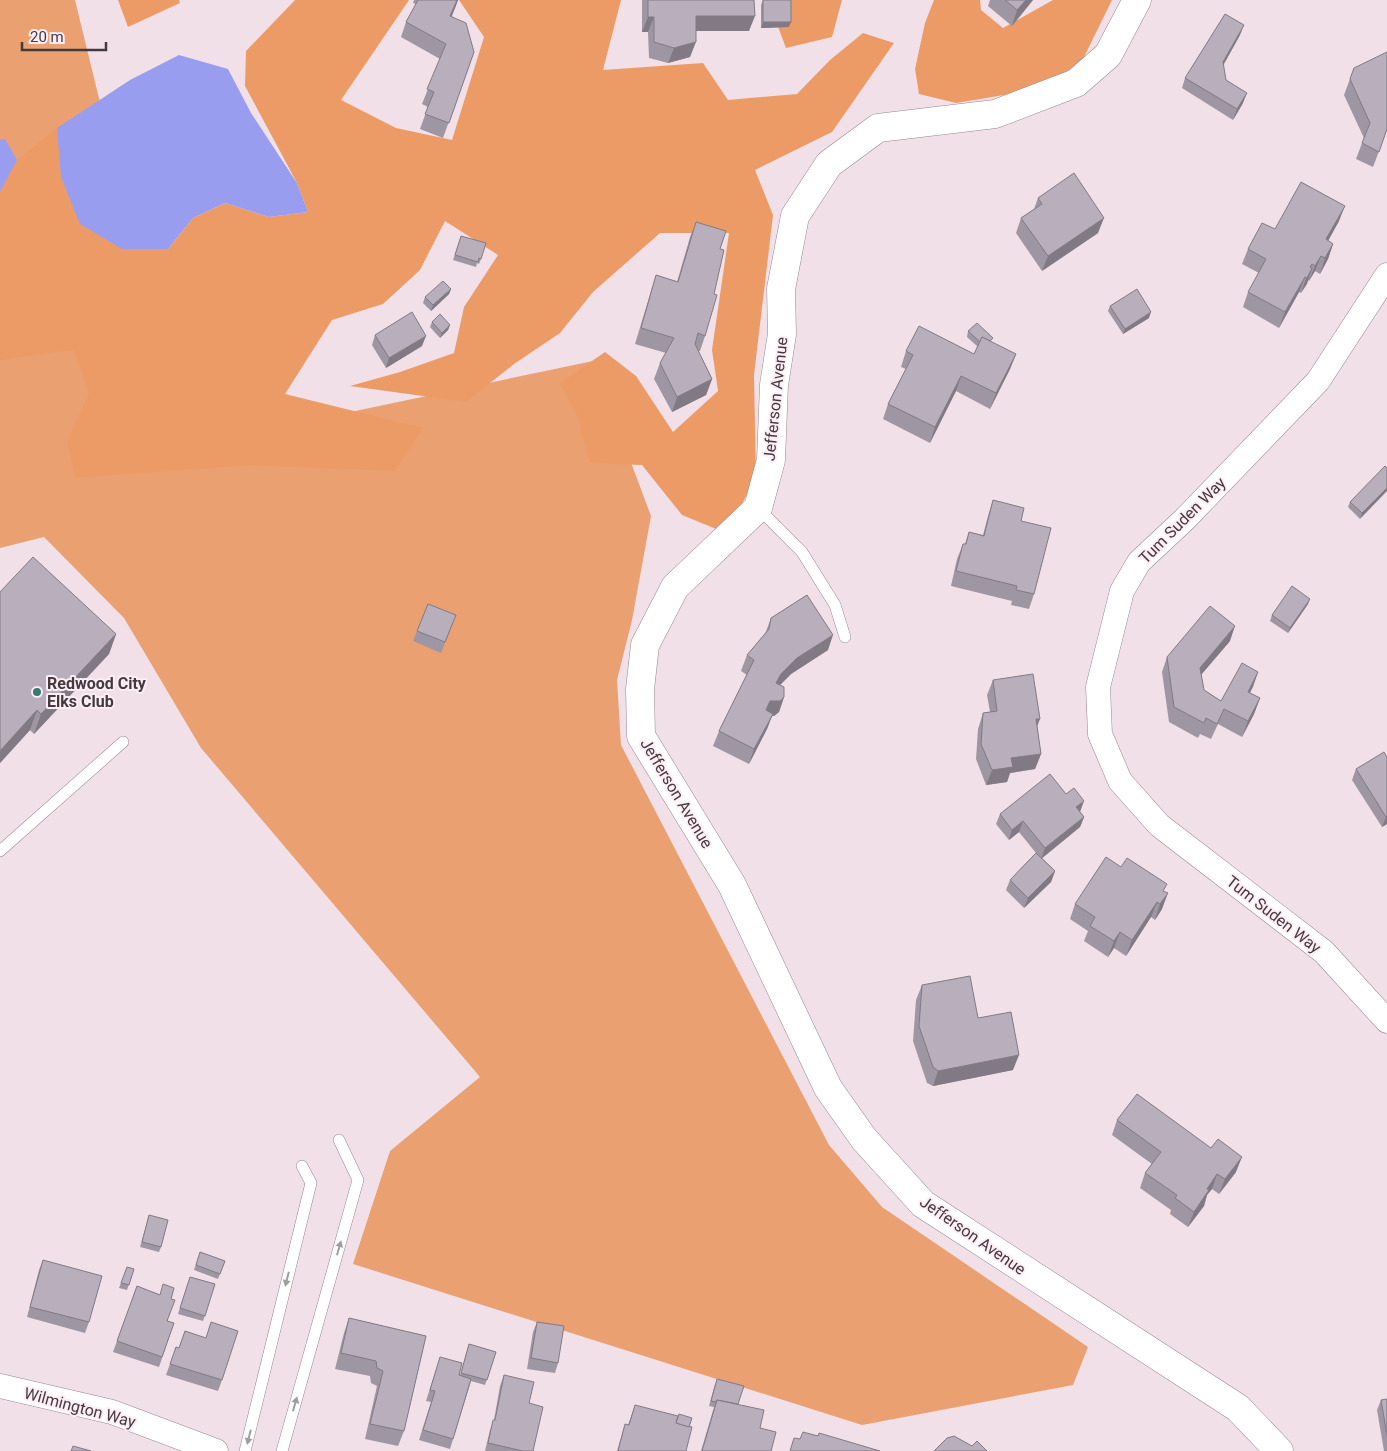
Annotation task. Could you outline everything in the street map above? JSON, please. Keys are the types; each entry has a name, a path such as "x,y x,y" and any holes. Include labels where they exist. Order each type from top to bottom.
{"street":[{"name":"Jefferson Avenue","path":"1136,0 1108,55 1076,83 995,114 878,128 829,164 796,216 782,289 782,334 774,385 771,460 758,508 675,587 645,645 640,689 640,736 732,885 828,1088 864,1139 923,1204 1238,1408 1279,1451"},
{"name":"Tum Suden Way","path":"1387,274 1318,381 1185,518 1139,562 1122,592 1098,687 1100,734 1120,781 1159,825 1324,952 1387,1021"},
{"name":"Wilmington Way","path":"0,1386 112,1412 216,1451"}],"lane":[{"path":"758,508 802,552 835,605 845,637"},
{"path":"0,851 123,742"},
{"path":"282,1451 358,1180 339,1140"},
{"path":"245,1451 311,1183 302,1166"}],"shaded area":[{"path":"0,0 75,0 184,447 593,361 651,516 632,620 617,680 621,745 829,1145 882,1207 1088,1347 1073,1385 862,1425 353,1264 390,1151 480,1077 201,748 124,618 44,537 0,548"},
{"path":"118,0 179,0 180,3 128,27"},
{"path":"295,0 409,0 341,100 396,128 452,140 484,37 459,0 621,0 603,70 703,63 728,100 797,94 830,60 863,33 894,43 832,132 755,170 773,215 754,375 756,478 726,533 682,515 642,465 590,463 577,415 560,383 605,352 636,376 673,432 718,391 712,350 729,233 660,233 593,292 560,333 514,364 466,402 350,386 400,372 454,353 464,307 498,255 445,221 420,270 383,304 332,320 285,394 423,428 395,471 251,465 75,478 67,441 89,394 74,350 0,360 0,192 17,160 57,128 61,177 168,249 193,218 225,203 269,217 308,212 297,183 245,86 246,51"},
{"path":"768,0 842,0 832,37 786,48"},
{"path":"934,0 980,0 981,10 1003,28 1053,0 1112,0 1083,59 1053,82 1004,95 956,103 919,94 915,69 925,23"}],"water":[{"path":"179,55 228,69 251,113 297,183 308,212 269,217 225,203 193,218 168,249 122,249 80,224 61,177 57,128 130,80"},
{"path":"0,139 5,139 17,160 0,192"}],"building":[{"path":"418,0 457,0 450,16 466,23 474,52 449,123 425,114 434,92 427,89 446,44 406,22"},
{"path":"648,0 754,0 755,16 696,16 696,42 674,48 654,42 654,17 648,17"},
{"path":"763,0 791,0 791,22 763,22"},
{"path":"1005,0 1026,0 1017,10"},
{"path":"1225,14 1244,25 1223,62 1226,80 1247,93 1237,109 1185,78"},
{"path":"1387,52 1387,129 1379,152 1362,143 1370,123 1350,79 1354,68"},
{"path":"1074,173 1104,218 1048,256 1021,218 1042,204 1038,198"},
{"path":"1301,182 1345,206 1326,239 1333,244 1325,258 1321,256 1315,266 1312,264 1307,278 1305,277 1285,312 1248,292 1266,259 1248,249 1262,223 1275,229"},
{"path":"696,222 726,231 720,249 724,250 714,294 717,295 705,336 698,333 695,344 712,379 677,397 660,363 674,338 641,328 656,275 678,282"},
{"path":"461,236 486,243 481,259 479,258 478,262 455,255"},
{"path":"443,281 451,289 433,305 425,297"},
{"path":"1137,289 1151,312 1125,329 1110,306"},
{"path":"412,312 426,336 389,358 375,335"},
{"path":"440,314 450,325 442,333 432,322"},
{"path":"977,323 993,338 990,341 982,337 980,342 968,331"},
{"path":"919,326 974,354 982,337 1016,354 996,393 961,376 935,427 888,404 913,355 906,351"},
{"path":"1385,466 1387,468 1387,488 1362,513 1350,502"},
{"path":"993,500 1024,508 1021,521 1051,528 1034,594 1016,590 1017,586 956,571 963,544 966,544 969,532 984,536"},
{"name":"Redwood City Elks Club","path":"33,557 116,634 41,714 37,710 0,751 0,592"},
{"path":"1292,586 1310,599 1290,628 1272,615"},
{"path":"807,595 833,635 797,658 781,674 776,683 784,687 784,697 780,701 770,701 766,710 773,714 754,749 719,731 754,660 747,655 769,629 771,618"},
{"path":"428,604 456,615 445,642 417,631"},
{"path":"1210,606 1235,626 1200,668 1204,690 1221,701 1242,663 1258,672 1248,692 1260,698 1248,721 1224,709 1217,724 1206,718 1204,723 1174,707 1167,657"},
{"path":"1033,674 1040,719 1036,719 1041,754 1011,758 1013,767 992,770 981,744 983,713 997,711 993,680"},
{"path":"1384,752 1387,757 1386,817 1356,769"},
{"path":"1050,774 1066,794 1074,788 1084,801 1076,807 1084,817 1045,848 1023,821 1012,830 1000,814"},
{"path":"1036,853 1055,871 1028,898 1010,880"},
{"path":"1106,857 1121,867 1127,858 1167,884 1163,891 1168,893 1160,904 1157,902 1132,940 1120,932 1114,941 1090,926 1095,917 1075,904"},
{"path":"970,976 978,1018 1011,1012 1019,1055 938,1071 933,1067 919,1026 922,985"},
{"path":"1137,1094 1211,1148 1218,1139 1242,1157 1225,1179 1217,1174 1194,1212 1175,1198 1177,1195 1145,1173 1161,1152 1117,1120"},
{"path":"149,1215 168,1220 161,1247 142,1242"},
{"path":"200,1252 225,1261 220,1274 196,1265"},
{"path":"43,1260 102,1276 89,1322 30,1307"},
{"path":"127,1267 134,1269 129,1285 121,1283"},
{"path":"190,1277 215,1284 205,1316 180,1308"},
{"path":"163,1284 174,1288 171,1299 175,1300 167,1321 174,1323 162,1357 117,1341 137,1286 160,1295"},
{"path":"349,1318 426,1336 404,1431 370,1424 383,1371 377,1368 376,1361 341,1353"},
{"path":"211,1322 238,1331 222,1380 170,1364 176,1347 179,1348 185,1331 206,1338"},
{"path":"537,1322 564,1326 558,1363 531,1358"},
{"path":"469,1344 496,1352 487,1380 461,1373"},
{"path":"440,1357 462,1363 459,1375 471,1379 453,1439 423,1430 435,1391 430,1390"},
{"path":"504,1375 534,1382 529,1403 543,1407 533,1451 523,1451 488,1443 493,1420 495,1420"},
{"path":"717,1379 744,1386 738,1404 717,1400 716,1402 711,1401"},
{"path":"1387,1399 1387,1435 1381,1400"},
{"path":"717,1400 764,1410 760,1428 776,1432 771,1451 702,1451"},
{"path":"635,1405 678,1416 676,1423 692,1427 686,1451 618,1451 625,1424 629,1425"},
{"path":"679,1414 692,1418 689,1427 676,1423"},
{"path":"803,1432 818,1436 819,1433 880,1451 790,1451 794,1438 800,1439"},
{"path":"954,1436 972,1446 977,1441 987,1451 934,1451 947,1438"},
{"path":"73,1446 91,1451 71,1451"}],"place":[{"name":"Redwood City Elks Club","path":"37,692"}]}
